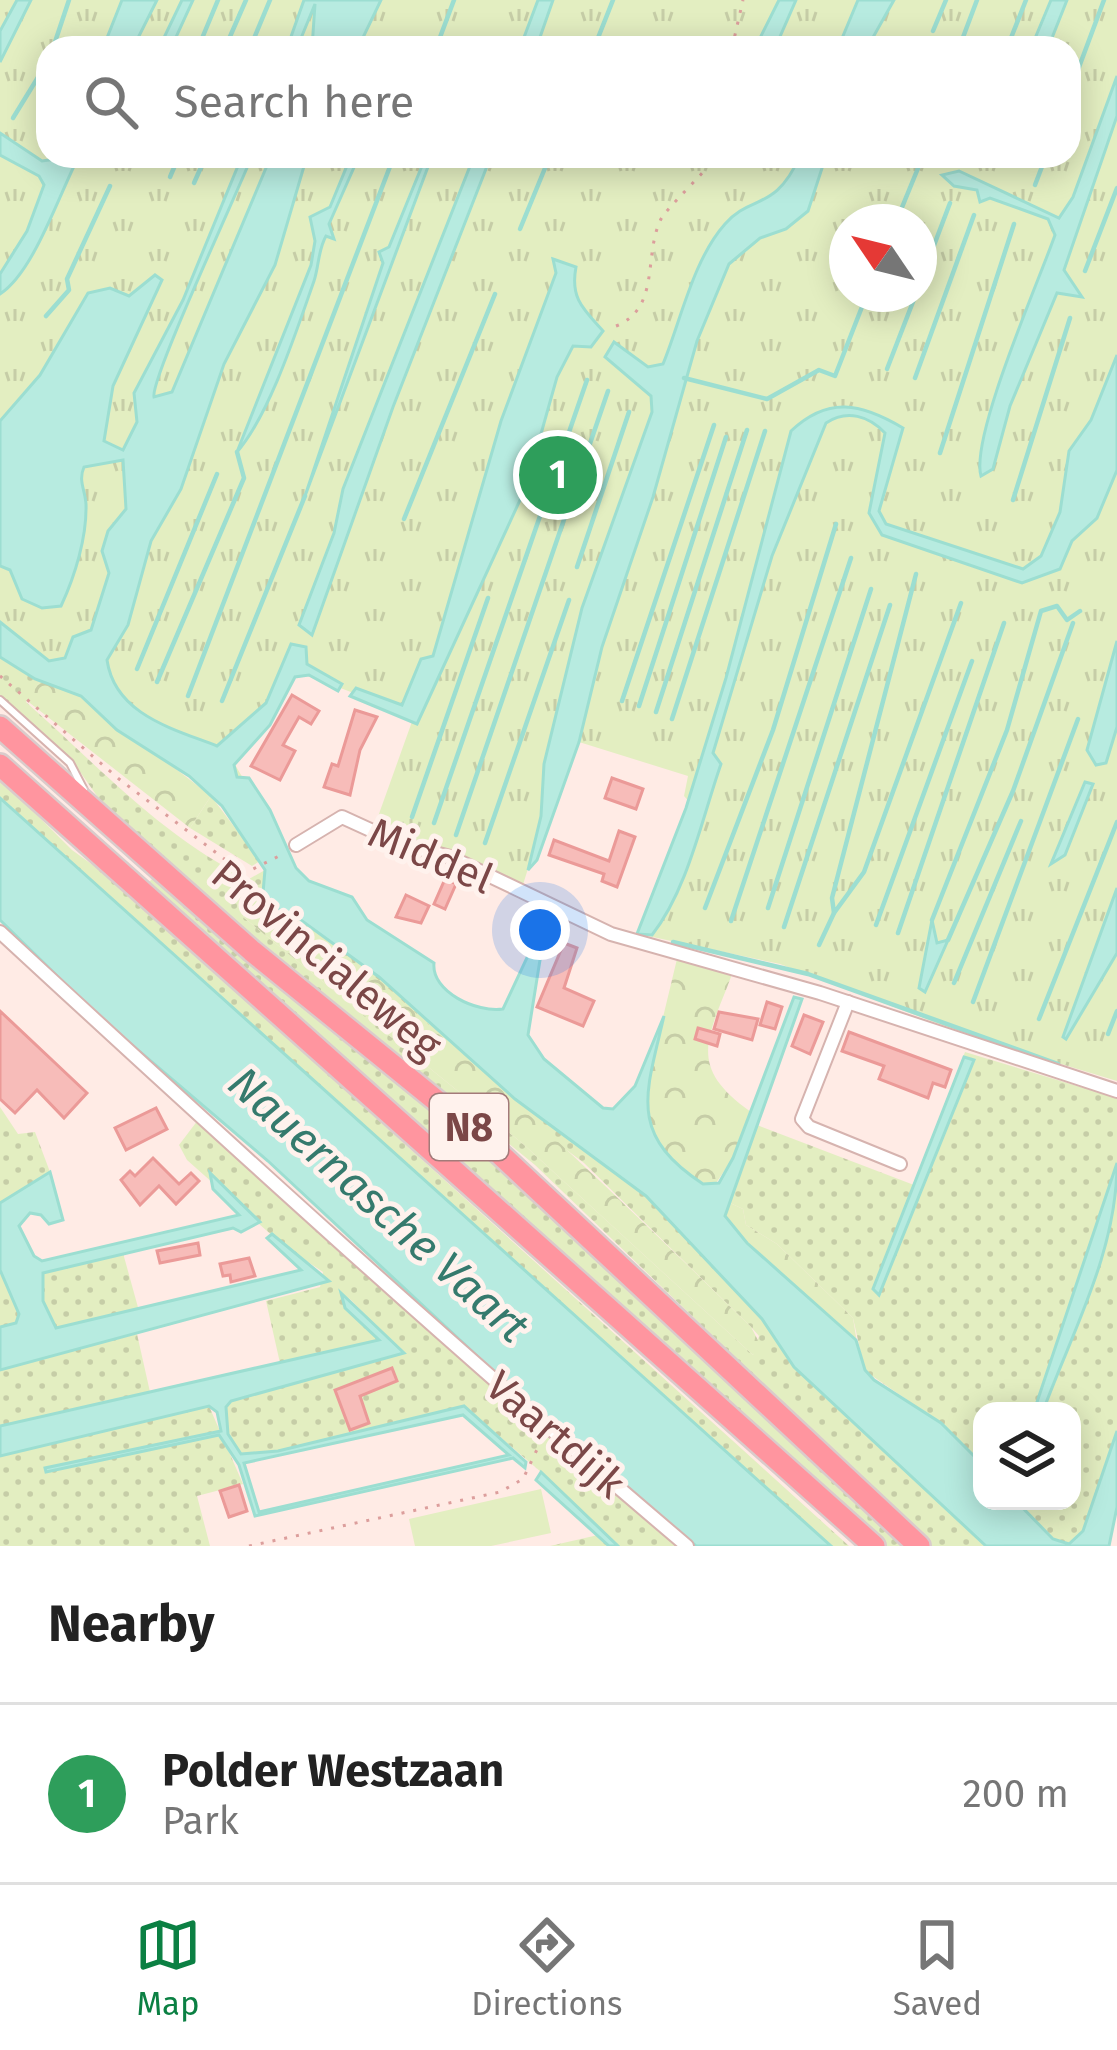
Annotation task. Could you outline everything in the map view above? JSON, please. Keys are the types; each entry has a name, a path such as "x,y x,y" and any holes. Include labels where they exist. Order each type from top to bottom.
{"highway":[{"name":"Provincialeweg","path":"0,728 252,951 486,1141 919,1546"},
{"name":"Provincialeweg","path":"0,765 874,1546"}],"street":[{"name":"Middel","path":"296,845 342,817 401,844 450,857 611,934 848,1002 1117,1090"},
{"name":"Vaartdijk","path":"0,932 112,1041 161,1078 545,1426 687,1546"},
{"path":"848,1002 802,1118 809,1127 900,1164"}],"lane":[{"path":"0,700 70,763 97,814"}],"path":[{"path":"735,36 743,0"},
{"path":"616,326 632,320 644,300 658,225 666,211 684,199 708,168"},
{"path":"0,676 119,779 245,873 262,869 296,845"},
{"path":"248,1546 500,1492 530,1469 545,1426"}],"green space":[{"path":"0,0 1117,0 1117,1081 976,1038 780,964 643,935 693,806 684,796 688,776 579,742 546,810 522,888 375,825 414,716 293,670 231,758 284,847 261,861 223,806 189,776 133,743 78,693 0,656"},
{"path":"0,657 40,681 26,702 159,822 249,879 265,870 262,904 294,915 380,977 515,1099 646,1196 762,1319 794,1367 986,1546 931,1546 535,1165 175,872 102,803 71,759 0,695","holes":["246,909 584,1163 759,1336 753,1355 522,1143 243,917"]},
{"path":"40,681 81,696 211,796 190,828 26,700"},
{"path":"0,778 72,850 112,879 849,1546 831,1546 0,798"},
{"path":"211,796 260,861 252,866 190,828"},
{"path":"153,878 330,1031 493,1160 904,1546 886,1546 780,1454 147,884"},
{"path":"250,906 336,946 387,987 570,1153 751,1327 760,1344 753,1355 522,1143 243,917"},
{"path":"677,959 732,974 711,1033 710,1065 730,1095 751,1112 733,1158 714,1186 703,1184 666,1156 649,1129 646,1088"},
{"path":"965,1052 1117,1098 1117,1431 1083,1531 1069,1544 1053,1539 1025,1510 1081,1510 1081,1402 973,1402 973,1455 941,1423 865,1371 853,1318 777,1244 746,1225 743,1209 728,1202 757,1125 914,1185"},
{"path":"0,1107 18,1134 35,1132 50,1172 0,1203"},
{"path":"198,1120 676,1546 550,1546 598,1535 541,1472 464,1406 278,1451 241,1455 228,1434 226,1407 231,1401 402,1353 348,1297 380,1340 280,1363 266,1301 320,1287 323,1272 284,1246 187,1160 179,1145"},
{"path":"728,1202 743,1209 746,1225 777,1244 853,1318 857,1343 747,1243 725,1215"},
{"path":"123,1253 139,1311 56,1328 43,1301 42,1273"},
{"path":"0,1270 19,1314 17,1323 0,1327"},
{"path":"137,1334 150,1392 0,1426 0,1370"},
{"path":"209,1406 243,1484 197,1496 210,1546 0,1546 0,1456"},
{"path":"541,1489 551,1533 491,1546 415,1546 409,1519"}],"water":[{"path":"17,0 31,0 0,62 0,31"},
{"path":"122,0 157,0 139,36 108,36"},
{"path":"182,0 193,0 176,36 165,36"},
{"path":"304,0 381,0 364,36 313,36 315,4 302,36 291,36"},
{"path":"538,0 553,0 540,36 524,36"},
{"path":"779,0 796,0 780,36 761,36"},
{"path":"858,0 894,0 874,36 843,36"},
{"path":"1051,0 1067,0 1053,36 1036,36"},
{"path":"1117,76 1117,116 1064,270 1082,297 1057,293 1010,406 993,469 981,476 980,456 995,395 1055,235 1048,219 990,198 980,202 977,190 954,186 942,175 959,171 1059,218 1073,197"},
{"path":"0,133 36,157 36,168 73,168 35,251 0,294 0,274 27,231 44,185 39,176 0,155"},
{"path":"237,168 247,168 180,323 154,397 172,392 266,168 303,168 275,265 224,364 181,489 151,541 128,625 107,660 112,679 134,707 149,717 217,746 266,703 291,644 306,647 307,664 342,684 338,691 309,675 295,677 270,725 234,765 237,777 249,778 270,810 296,868 309,881 352,897 367,920 434,963 448,991 481,1008 503,1009 546,917 558,922 540,960 528,1035 544,1059 603,1108 613,1109 635,1086 664,1016 648,1110 662,1148 703,1184 719,1183 733,1158 794,997 802,999 725,1216 747,1243 856,1340 865,1370 874,1380 941,1423 973,1455 973,1510 1025,1510 1053,1539 1069,1544 1083,1531 1117,1431 1117,1507 1109,1546 986,1546 794,1367 762,1319 646,1196 515,1099 379,977 294,915 262,904 265,870 222,806 189,776 117,730 81,696 35,679 0,657 0,622 49,661 65,658 73,637 91,630 109,573 102,551 108,531 126,509 123,460 84,467 84,530 61,606 42,608 22,599 10,570 0,566 0,421 40,375 88,293 110,288 129,296 155,275 162,280 113,386 104,441 123,450 137,422 134,393 183,300"},
{"path":"346,168 354,168 329,224 334,239 326,236 323,241 282,370 261,416 237,452 311,265 315,241 310,217 330,207"},
{"path":"421,168 428,168 305,496 383,263 379,252 389,247"},
{"path":"469,168 486,168 393,407 312,635 299,625 334,533 343,489"},
{"path":"794,168 822,168 808,211 786,229 760,238 729,264 697,341 653,497 602,647 579,742 537,860 528,870 541,816 544,764 582,608 652,412 651,396 605,357 614,342 648,367 663,364 696,273 714,239 735,215 772,194"},
{"path":"553,259 576,267 577,295 603,331 591,347 573,346 557,377 526,487 417,724 350,696 356,688 402,705 421,659 433,656 501,421 556,273"},
{"path":"1117,355 1117,470 1097,518 1072,541 1060,569 1022,583 882,535 869,513 885,433 857,416 826,423 772,556 713,753 721,764 685,875 652,935 637,934 686,808 726,678 791,431 818,412 845,407 873,413 903,428 879,511 886,524 1023,569 1041,556 1060,512 1069,451 1091,420"},
{"path":"1117,641 1117,727 1106,763 1096,765 1087,750"},
{"path":"1085,782 1093,784 1065,855 1051,864"},
{"name":"Nauernasche Vaart","path":"0,798 831,1546 696,1546 522,1398 268,1161 98,1016 0,920"},
{"path":"1117,888 1117,953 1066,1039 1063,1037"},
{"path":"932,920 937,943 948,940 925,992 919,988"},
{"path":"964,1057 974,1060 879,1295 873,1289"},
{"path":"1117,1163 1110,1227 1091,1290 1047,1402 1037,1402"},
{"path":"50,1172 63,1220 49,1224 41,1215 30,1213 19,1226 34,1256 42,1261 239,1215 213,1189 210,1173 260,1222 241,1232 233,1228 43,1273 43,1301 56,1328 301,1270 267,1238 272,1234 329,1281 0,1370 0,1327 16,1323 19,1314 0,1270 0,1203"},
{"path":"341,1293 404,1353 231,1401 226,1407 228,1434 241,1454 278,1451 464,1406 526,1462 525,1468 513,1458 255,1516 239,1465 219,1435 46,1472 45,1468 221,1431 217,1412 209,1406 0,1456 0,1426 379,1340 345,1308","holes":["463,1415 509,1455 259,1512 244,1463"]},
{"path":"541,1472 618,1546 609,1546 536,1480"}],"building":[{"path":"292,695 319,711 311,724 299,717 283,745 295,751 280,780 251,766"},
{"path":"355,710 377,717 360,750 350,795 324,787 332,764 338,766"},
{"path":"612,778 643,789 636,809 605,798"},
{"path":"619,831 635,837 617,887 602,881 604,874 549,855 554,840 609,861"},
{"path":"445,879 456,884 445,909 434,904"},
{"path":"406,895 429,906 421,923 396,917"},
{"path":"564,943 577,948 564,988 594,1001 583,1026 537,1007"},
{"path":"767,1002 782,1007 775,1029 760,1025"},
{"path":"0,1011 87,1093 64,1118 37,1090 15,1113 0,1099"},
{"path":"719,1012 758,1019 752,1040 714,1029"},
{"path":"804,1015 823,1022 810,1054 792,1046"},
{"path":"698,1028 720,1034 717,1046 695,1039"},
{"path":"849,1032 951,1070 945,1087 933,1083 928,1098 879,1079 884,1066 842,1051"},
{"path":"156,1108 167,1129 126,1150 115,1128"},
{"path":"153,1158 179,1184 191,1173 199,1181 176,1204 159,1186 140,1205 121,1180 130,1171 135,1176"},
{"path":"198,1243 200,1255 160,1263 157,1251"},
{"path":"249,1258 255,1276 231,1282 230,1275 223,1276 220,1264"},
{"path":"392,1368 397,1381 360,1396 369,1423 350,1430 335,1390"},
{"path":"239,1485 247,1511 229,1517 220,1491"}],"waterway":[{"path":"57,36 69,0"},
{"path":"203,36 218,0"},
{"path":"230,36 246,0"},
{"path":"255,36 270,0"},
{"path":"440,36 454,0"},
{"path":"599,36 613,0"},
{"path":"933,31 946,0"},
{"path":"964,36 977,0"},
{"path":"1012,36 1026,0"},
{"path":"1081,62 1104,0"},
{"path":"13,118 36,81"},
{"path":"170,177 174,168"},
{"path":"194,183 201,168"},
{"path":"188,696 389,168"},
{"path":"520,229 545,168"},
{"path":"903,204 918,168"},
{"path":"1035,185 1041,168"},
{"path":"46,316 69,290 67,279 110,186"},
{"path":"1085,271 1117,188"},
{"path":"937,237 950,203"},
{"path":"915,378 974,215"},
{"path":"940,453 1014,224"},
{"path":"404,519 495,294"},
{"path":"684,378 767,399 819,370 835,376 860,312"},
{"path":"887,369 909,312"},
{"path":"1013,500 1070,318"},
{"path":"434,823 587,380"},
{"path":"456,835 608,391"},
{"path":"577,567 629,412"},
{"path":"622,701 714,425"},
{"path":"656,712 747,430"},
{"path":"672,719 765,431"},
{"path":"639,706 726,437"},
{"path":"157,682 244,478 237,452"},
{"path":"137,669 217,474"},
{"path":"222,701 305,496"},
{"path":"705,908 773,730 836,524"},
{"path":"731,921 851,558"},
{"path":"916,574 832,898 834,913 864,872 961,603"},
{"path":"768,908 871,589"},
{"path":"412,817 488,598"},
{"path":"485,843 569,600"},
{"path":"784,927 890,605"},
{"path":"932,920 1007,730 1041,611 1057,606 1067,620 1080,611"},
{"path":"898,933 1004,623"},
{"path":"948,940 1013,791 1073,623"},
{"path":"876,925 972,661"},
{"path":"973,1002 1078,719"},
{"path":"954,983 1021,821"},
{"path":"1039,1019 1117,822"},
{"path":"819,945 834,913"},
{"path":"673,942 808,974 1058,1064"},
{"path":"1108,1034 1117,1011"}],"place":[{"name":"Polder Westzaan","path":"558,475"}]}
